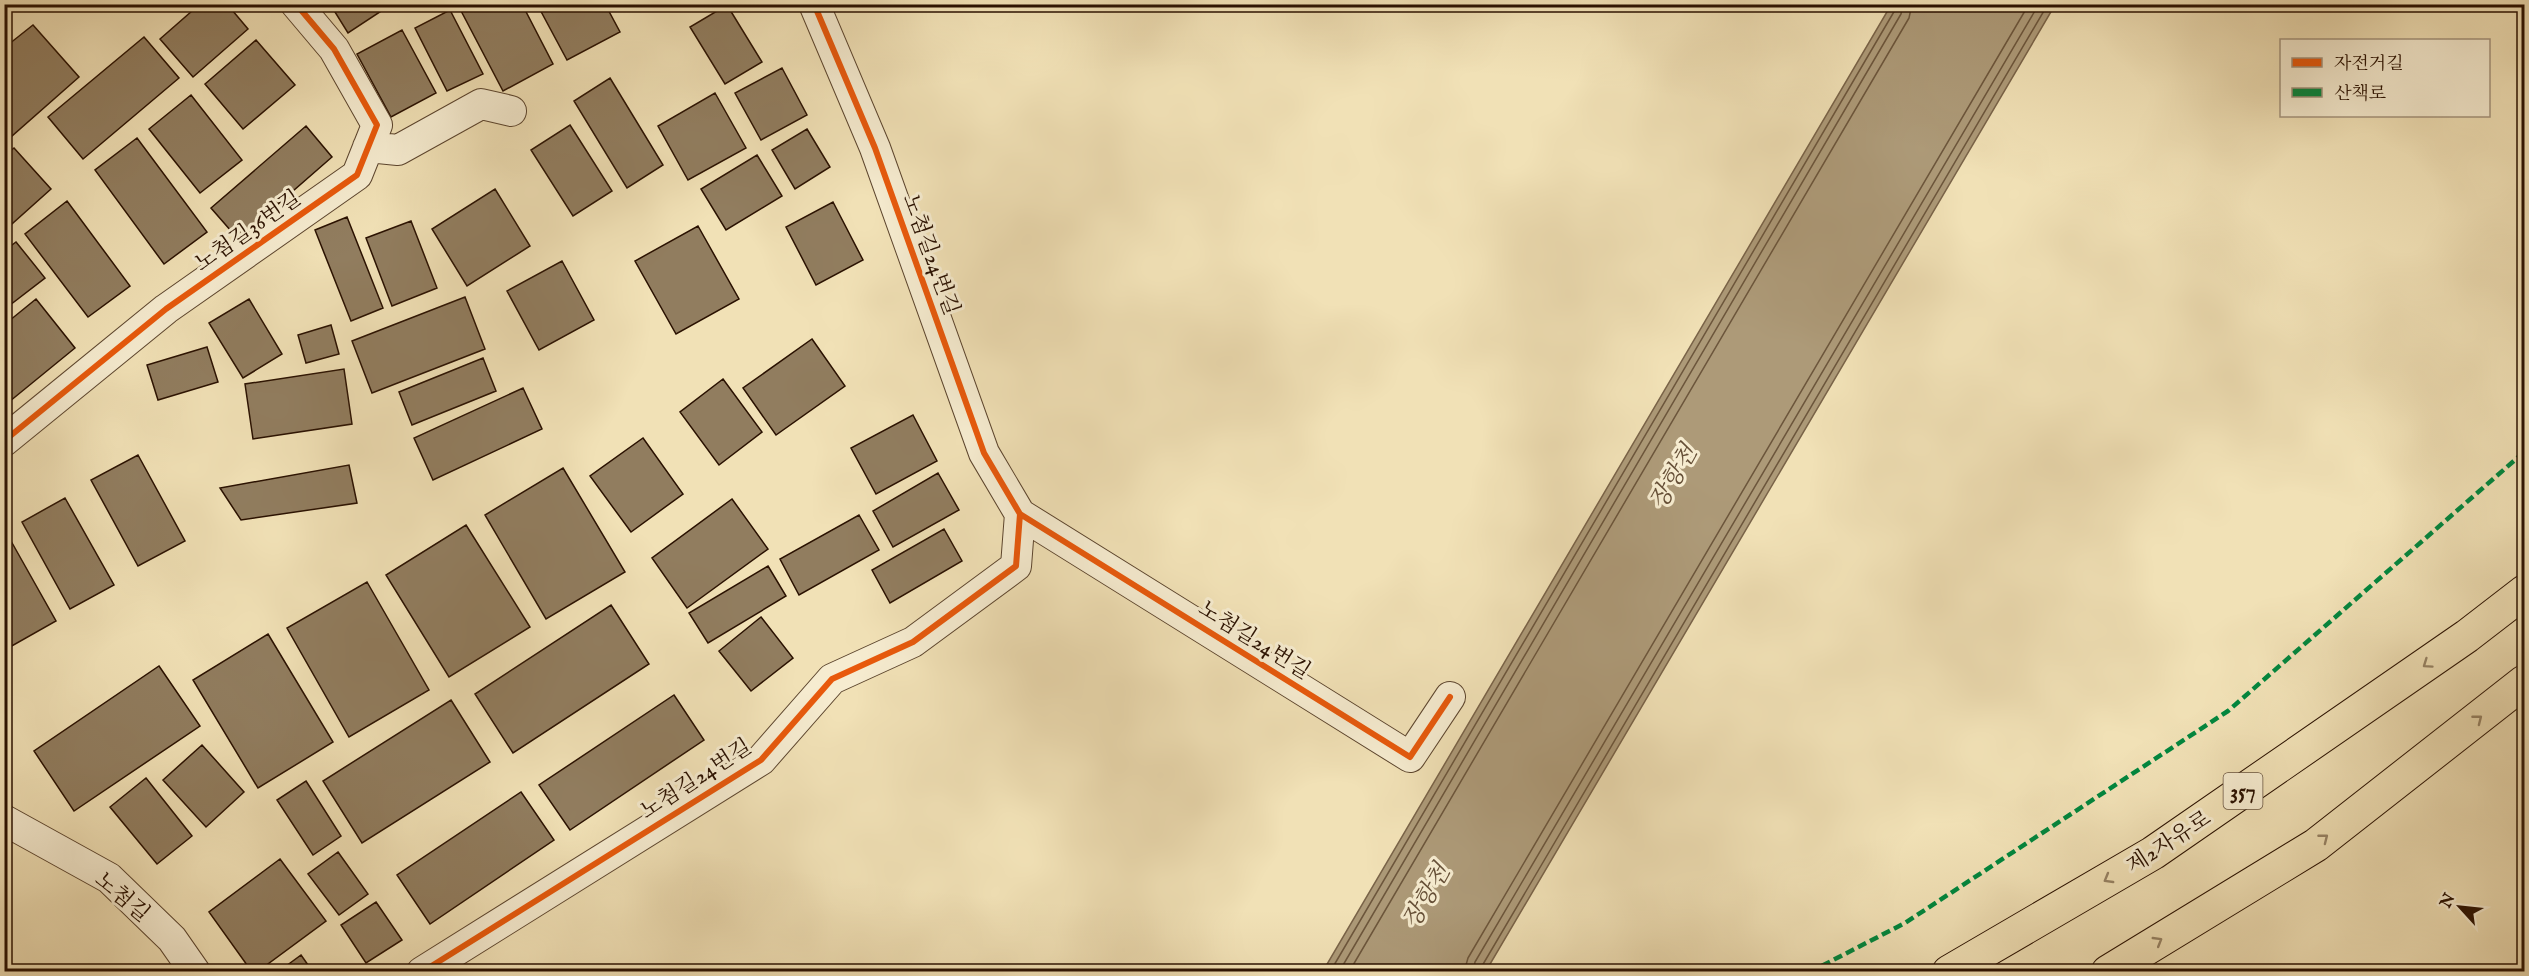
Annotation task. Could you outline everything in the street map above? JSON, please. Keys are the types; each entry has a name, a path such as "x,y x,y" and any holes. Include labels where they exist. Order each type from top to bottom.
{"highway":[{"path":"2467,636 2524,575"},
{"name":"제2자유로","path":"1949,972 2153,853 2467,636 2524,592"},
{"path":"2108,972 2316,845 2524,682"}],"street":[{"name":"노첨길36번길","path":"4,441 166,309 357,175 377,125 334,49 296,4"},
{"name":"노첨길24번길","path":"814,4 876,148 984,453 1020,514 1410,757 1450,697"},
{"path":"368,147 398,150 481,104 511,111"},
{"name":"노첨길24번길","path":"422,972 761,760 832,679 913,642 1016,566 1020,514"},
{"name":"노첨길","path":"4,820 109,878 172,939 195,972"}],"water":[{"name":"장항천","path":"1891,5 2055,5 1486,971 1323,971"}],"building":[{"path":"200,4 227,4 248,29 193,77 160,39"},
{"path":"330,4 392,4 348,33"},
{"path":"463,4 522,4 553,64 503,91 459,7"},
{"path":"537,4 605,4 620,32 567,60"},
{"path":"727,5 762,62 725,84 690,27"},
{"path":"450,10 483,74 447,91 415,28"},
{"path":"33,25 79,77 4,143 4,48"},
{"path":"402,30 436,93 391,117 357,54"},
{"path":"144,37 179,78 83,159 48,117"},
{"path":"256,40 295,85 243,129 205,84"},
{"path":"782,68 807,115 761,140 735,93"},
{"path":"610,78 663,165 627,188 574,101"},
{"path":"715,93 746,148 688,180 658,126"},
{"path":"191,95 242,160 200,193 149,129"},
{"path":"570,125 612,191 573,216 531,150"},
{"path":"306,126 332,157 238,239 211,208"},
{"path":"807,129 830,167 795,189 772,150"},
{"path":"137,138 207,232 164,264 95,170"},
{"path":"14,148 51,189 4,231 4,156"},
{"path":"757,155 782,196 726,230 701,189"},
{"path":"495,189 530,246 467,286 432,229"},
{"path":"67,201 130,286 88,317 25,234"},
{"path":"833,202 863,260 816,285 786,227"},
{"path":"347,217 383,308 351,321 315,230"},
{"path":"411,221 437,288 392,306 366,238"},
{"path":"698,226 739,299 676,334 635,261"},
{"path":"16,242 45,278 10,305 4,298 4,251"},
{"path":"562,261 594,320 539,350 507,291"},
{"path":"465,297 485,349 372,393 352,341"},
{"path":"36,299 75,348 4,406 4,325"},
{"path":"249,299 282,354 243,378 209,323"},
{"path":"331,325 339,354 306,363 298,335"},
{"path":"812,339 845,386 776,435 743,388"},
{"path":"207,347 218,382 158,400 147,365"},
{"path":"483,358 496,391 412,425 399,392"},
{"path":"344,369 352,424 253,439 245,384"},
{"path":"723,379 762,432 719,465 680,412"},
{"path":"523,388 542,429 433,480 414,438"},
{"path":"913,415 937,461 876,494 851,448"},
{"path":"643,438 683,494 631,532 590,476"},
{"path":"138,455 185,541 138,566 91,480"},
{"path":"349,465 357,503 241,520 220,488"},
{"path":"563,468 625,572 546,619 485,515"},
{"path":"938,473 959,510 893,547 873,511"},
{"path":"65,498 114,585 70,609 22,522"},
{"path":"732,499 768,549 687,608 652,558"},
{"path":"859,515 879,550 799,595 780,559"},
{"path":"466,525 530,627 449,677 386,575"},
{"path":"944,529 962,561 890,603 872,570"},
{"path":"11,541 56,621 10,647 4,638 4,545"},
{"path":"768,566 786,596 708,643 689,613"},
{"path":"367,582 429,690 349,737 287,628"},
{"path":"611,605 649,664 513,753 475,694"},
{"path":"761,617 793,658 751,691 719,651"},
{"path":"268,634 333,742 258,788 193,680"},
{"path":"159,666 200,726 74,811 34,751"},
{"path":"674,695 704,740 570,830 539,785"},
{"path":"451,700 490,762 362,843 323,781"},
{"path":"202,745 244,792 206,827 163,780"},
{"path":"146,778 192,836 157,864 110,807"},
{"path":"306,781 341,836 313,855 277,800"},
{"path":"521,792 554,840 430,924 397,875"},
{"path":"338,852 368,894 339,915 308,874"},
{"path":"280,859 326,921 257,972 252,972 209,912"},
{"path":"376,902 402,940 366,963 341,925"},
{"path":"301,955 313,972 278,972"}],"marked path":[{"path":"1810,972 1905,923 2228,711 2524,452"}],"cycle path":[{"path":"4,441 166,309 357,175 377,125 334,49 296,4"},
{"path":"422,972 761,760 832,679 913,642 1016,566 1020,514 984,453 875,148 814,4"},
{"path":"1020,514 1410,757 1450,697"}]}
